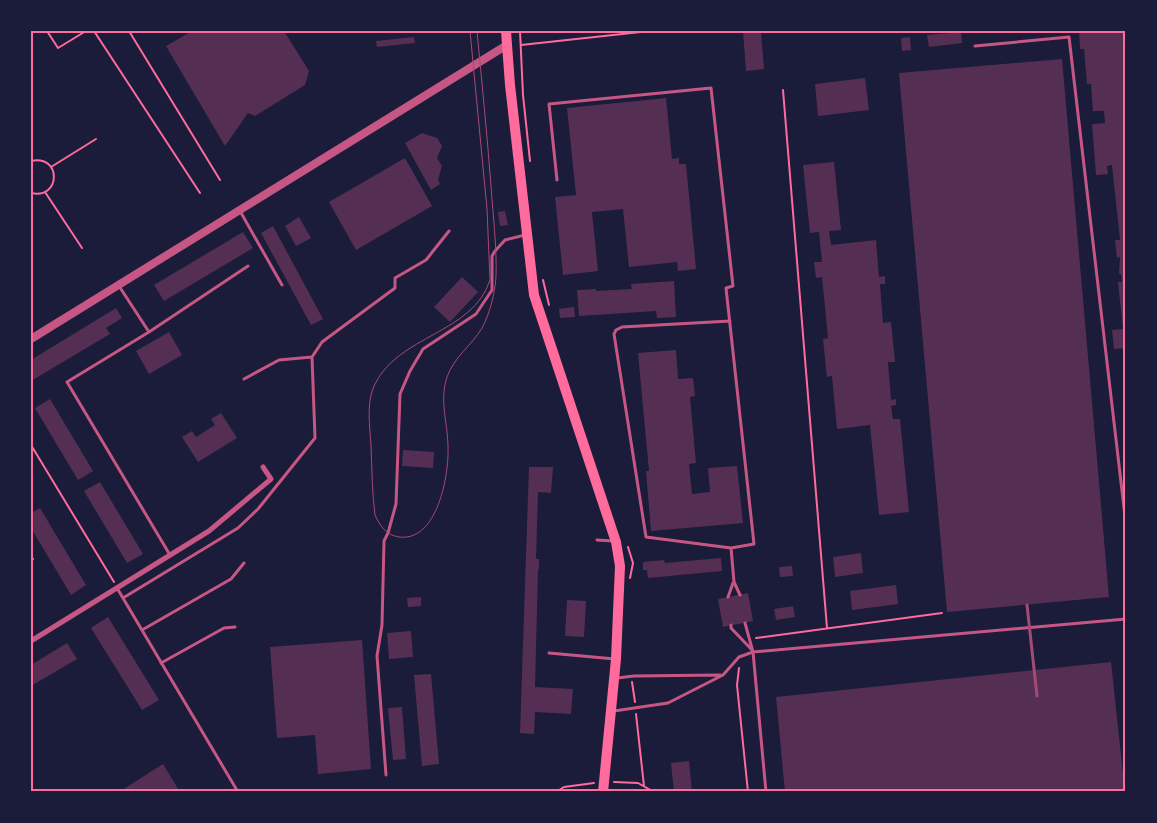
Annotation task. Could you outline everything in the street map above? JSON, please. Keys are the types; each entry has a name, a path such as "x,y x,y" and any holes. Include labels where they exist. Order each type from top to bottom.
{"main road":[{"path":"506,31 510,85 534,295 616,542 620,566 616,659 603,792"}],"street":[{"path":"31,339 507,45"},
{"path":"31,641 209,531 271,479 263,467"}],"lane":[{"path":"975,46 1069,37 1126,525"},
{"path":"557,180 549,104 711,88 733,286 726,288 730,321 754,544 731,548 646,537 614,339 616,330 622,327 730,321"},
{"path":"240,210 282,285"},
{"path":"123,598 238,528 258,509 315,438 312,358 322,342 396,288 395,278 426,260 448,231"},
{"path":"386,775 377,656 382,624 384,541 396,504 400,394 410,371 423,349 476,314 485,302 492,290 492,256 499,246 505,240 528,235"},
{"path":"170,556 67,382 148,332 248,266"},
{"path":"118,285 148,332"},
{"path":"244,379 279,360 312,358"},
{"path":"597,540 616,542"},
{"path":"731,548 734,582 740,595"},
{"path":"142,630 231,579 244,563"},
{"path":"728,597 734,582"},
{"path":"117,588 238,792"},
{"path":"611,711 668,703 723,675 739,658 753,652 1126,620"},
{"path":"745,623 753,652 766,792"},
{"path":"731,625 731,628 753,652"},
{"path":"161,663 224,628 235,628"},
{"path":"549,653 616,659"},
{"path":"614,678 723,675"}],"path":[{"path":"47,31 58,48 86,31"},
{"path":"94,31 200,193"},
{"path":"129,31 220,180"},
{"path":"520,31 523,84"},
{"path":"521,45 650,31"},
{"path":"783,90 827,628"},
{"path":"51,167 96,139"},
{"path":"31,160 43,160 51,167 54,178 53,184 45,192 39,194 31,193"},
{"path":"45,192 82,248"},
{"path":"31,445 117,588"},
{"path":"750,642 754,638 942,613"},
{"path":"739,658 737,685 748,792"}],"building":[{"path":"192,31 284,31 309,71 305,85 255,116 248,113 225,146 166,46"},
{"path":"743,31 767,31 761,33 764,69 746,71"},
{"path":"1079,31 1126,31 1126,348 1114,349 1112,330 1123,329 1118,282 1122,282 1121,274 1119,274 1120,257 1117,258 1115,240 1120,240 1112,165 1107,166 1108,174 1096,175 1092,124 1105,123 1104,111 1093,111 1091,84 1087,84 1084,49 1080,49"},
{"path":"961,32 962,43 929,47 927,35"},
{"path":"414,37 415,43 377,47 376,41"},
{"path":"910,37 911,50 902,51 901,38"},
{"path":"1062,59 1109,597 947,612 899,73"},
{"path":"865,78 869,110 818,116 815,84"},
{"path":"666,98 672,159 679,158 679,164 686,164 696,269 678,271 677,262 629,267 623,209 592,212 598,271 563,275 555,197 576,195 567,108"},
{"path":"422,133 437,138 442,146 437,158 442,166 438,180 440,184 431,190 405,143"},
{"path":"405,158 432,206 356,250 329,202"},
{"path":"834,162 841,230 829,231 831,245 876,240 879,277 885,276 885,284 880,284 883,323 891,322 895,362 888,362 891,400 896,399 896,405 891,406 893,419 900,419 909,512 879,515 870,425 837,429 832,376 827,377 823,339 828,338 822,277 816,278 814,262 822,262 819,232 810,233 803,165"},
{"path":"505,211 508,225 500,226 498,212"},
{"path":"299,217 311,238 296,246 285,226"},
{"path":"273,226 323,319 311,325 261,233"},
{"path":"243,232 253,248 164,301 154,285"},
{"path":"462,277 478,292 450,322 434,307"},
{"path":"674,281 676,317 657,318 656,311 579,316 577,290 632,289 631,284"},
{"path":"574,307 575,317 560,318 559,309"},
{"path":"116,308 122,318 106,328 110,334 31,381 31,360"},
{"path":"169,332 182,355 149,374 136,351"},
{"path":"676,350 678,379 693,378 695,396 690,397 696,463 689,464 692,494 710,492 708,468 737,466 743,523 651,531 646,471 649,471 638,353"},
{"path":"50,399 93,471 78,480 35,408"},
{"path":"221,413 237,438 198,462 182,437 192,431 196,437 215,425 211,419"},
{"path":"403,450 434,452 433,468 402,466"},
{"path":"529,467 553,467 551,493 538,492 536,559 539,559 539,569 535,687 573,689 571,714 535,712 534,734 520,733"},
{"path":"100,482 143,554 127,563 84,491"},
{"path":"40,508 86,585 71,595 31,528 31,513"},
{"path":"861,553 863,573 835,577 833,557"},
{"path":"721,558 722,571 648,578 647,570 643,570 643,562 664,560 665,563"},
{"path":"792,566 793,576 780,577 779,567"},
{"path":"896,585 898,604 852,610 850,591"},
{"path":"748,593 753,621 723,627 718,599"},
{"path":"421,597 421,606 408,607 407,598"},
{"path":"567,600 586,601 584,637 565,636"},
{"path":"793,606 795,617 776,620 774,609"},
{"path":"108,617 159,700 142,710 91,628"},
{"path":"411,631 413,657 389,659 387,633"},
{"path":"362,640 371,769 318,774 315,735 277,738 270,647"},
{"path":"67,643 77,659 31,686 31,665"},
{"path":"1111,662 1125,792 785,792 776,697"},
{"path":"431,674 439,764 422,766 414,675"},
{"path":"402,707 406,759 393,760 388,708"},
{"path":"689,761 692,792 674,792 671,763"},
{"path":"163,764 180,792 165,792 164,789 160,792 119,792"}],"tram line":[{"path":"470,31 487,209 490,280 481,298 468,312 452,324 399,356 385,369 374,386 370,400 369,416 375,515 384,529 390,534 399,537 412,536 423,529 438,505 443,490 448,460 444,403 447,377 454,363 482,328 495,290 495,232 477,31"}],"railway":[{"path":"1027,605 1037,696"}]}
